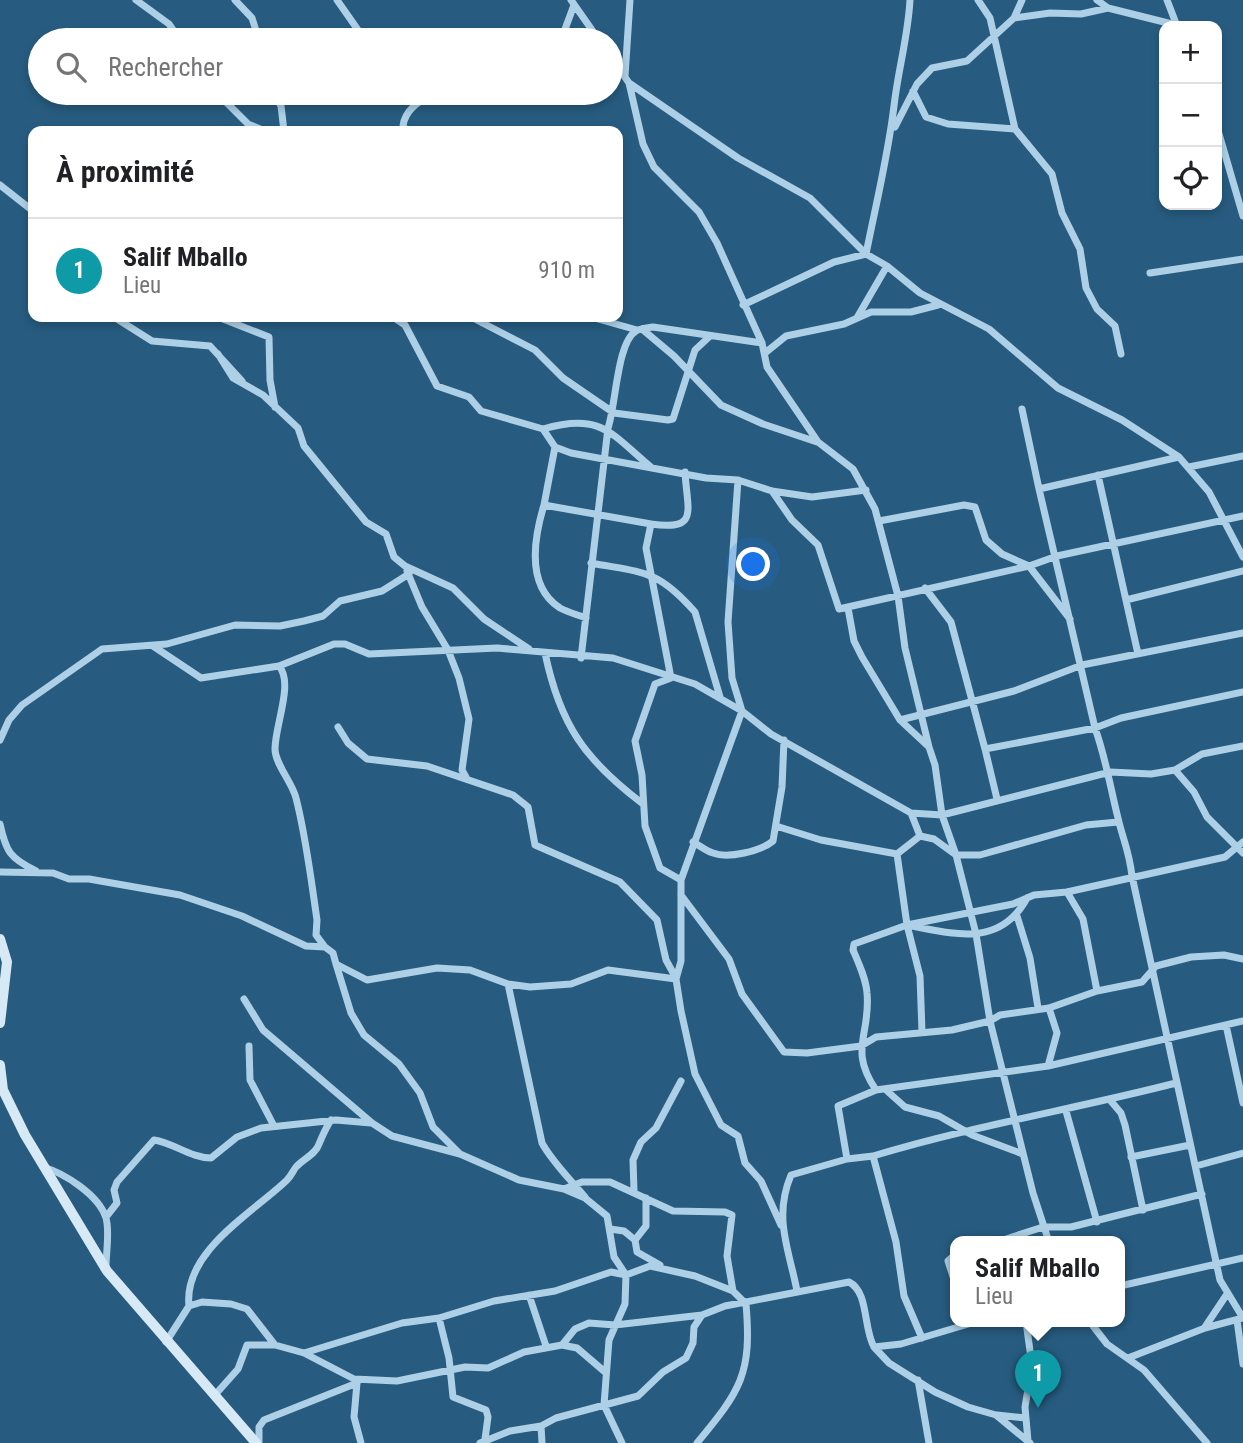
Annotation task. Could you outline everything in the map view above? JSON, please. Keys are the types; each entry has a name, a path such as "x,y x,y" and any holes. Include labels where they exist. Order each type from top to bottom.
{"main road":[{"path":"0,939 7,962 0,1023"},
{"path":"0,1065 4,1090 43,1167 107,1272 257,1443"}],"street":[{"path":"136,0 172,28"},
{"path":"235,0 252,18 255,28"},
{"path":"337,0 357,28"},
{"path":"630,0 627,80 634,112 654,167 699,212 717,243 762,343 767,367 818,442 853,469 866,490 879,521 898,596 905,648 943,815 956,855 975,934 990,1021 1047,1236"},
{"path":"866,254 893,131 894,106 906,50 910,0"},
{"path":"978,0 990,18 1014,129 1052,174 1062,213 1080,249 1086,288 1097,309 1115,326 1121,354"},
{"path":"893,131 914,91 932,68 967,61 1014,18 1022,0"},
{"path":"1097,0 1108,8 1159,21"},
{"path":"1167,0 1175,21"},
{"path":"565,28 573,2"},
{"path":"573,2 591,28"},
{"path":"1014,18 1050,13 1081,14 1108,8"},
{"path":"623,74 627,80 738,158 810,198 866,254 887,266 938,304 989,329 1058,388 1122,420 1179,457 1209,492 1243,557"},
{"path":"914,91 926,117 948,124 1014,129"},
{"path":"230,105 253,126"},
{"path":"280,105 283,126"},
{"path":"403,126 404,117 416,105"},
{"path":"1222,144 1243,216"},
{"path":"0,185 28,207"},
{"path":"743,305 834,261 866,254"},
{"path":"1150,273 1243,259"},
{"path":"858,317 887,266"},
{"path":"765,353 786,336 844,324 871,312 911,312 938,304"},
{"path":"122,322 152,341 210,346 242,382 264,395 275,409 298,428 304,446 366,522 386,534 394,556 405,566 453,588 484,618 529,650"},
{"path":"231,322 269,337 270,380 275,409"},
{"path":"405,322 437,386 469,397 481,411 543,429 559,425 591,424 608,428 653,468"},
{"path":"481,322 535,349 563,378 614,413 673,419 695,350 709,337"},
{"path":"610,322 639,330 670,328 709,337 762,343"},
{"path":"581,658 591,563 607,460 608,428 614,413 623,345 639,330"},
{"path":"639,330 674,356 721,405 763,424 818,442"},
{"path":"1022,409 1082,665 1094,728 1110,772 1118,822 1129,849 1132,876 1216,1264 1227,1294 1241,1319 1243,1364"},
{"path":"543,429 555,447 586,458 685,472 706,478 738,480 772,491 812,497 866,490"},
{"path":"555,447 539,522 535,573 544,592 559,607 586,618"},
{"path":"1189,467 1243,456"},
{"path":"1040,489 1179,457"},
{"path":"544,505 676,528 684,524 687,517 685,472"},
{"path":"1098,475 1138,654"},
{"path":"676,979 681,961 681,880 742,711 732,678 728,622 738,480"},
{"path":"772,491 792,520 818,545 839,609 1028,566 1057,556 1243,516"},
{"path":"879,521 964,505 975,507 986,540 1002,554 1028,566 1072,622"},
{"path":"651,524 646,548 671,678"},
{"path":"591,563 650,573 667,582 695,612 720,697"},
{"path":"405,566 422,607 448,650 469,719 463,770 467,779"},
{"path":"1126,600 1186,588 1243,571"},
{"path":"0,740 9,720 22,705 68,676 90,656 117,646 153,646 234,625 272,627 308,620 323,616 340,601 382,591 409,574"},
{"path":"925,588 951,622 974,702 997,799"},
{"path":"848,608 862,657 900,720 929,747"},
{"path":"900,720 1014,691 1082,665 1243,633"},
{"path":"153,646 201,678 279,666 334,644 345,644 369,653 529,650 581,658 613,659 695,684 742,711 771,734 911,813 943,815 1110,772 1151,774 1175,770 1202,754 1243,746"},
{"path":"545,653 557,703 588,757 643,804"},
{"path":"279,666 285,673 286,690 278,717 275,753 296,797 317,920 316,935 333,953 351,1013 364,1035 399,1064 420,1093 433,1127 460,1154"},
{"path":"671,678 655,684 635,741 642,775 645,826 660,868 681,880"},
{"path":"985,749 1094,728 1121,718 1243,692"},
{"path":"338,727 348,743 368,758 427,766 513,795 528,807 535,845 620,882 657,920 666,960 676,979 695,1074 721,1125 738,1136 745,1163 761,1181 781,1226 797,1291"},
{"path":"693,842 715,854 736,853 767,846 773,841 784,740"},
{"path":"876,1090 864,1072 861,1046 867,992 854,944 907,925 1034,895 1067,892 1225,857 1241,847 1208,817 1194,792 1175,770"},
{"path":"911,813 920,836"},
{"path":"920,836 934,839 956,855 980,855 1086,825 1118,822"},
{"path":"0,824 4,844 15,860 37,871 69,879 89,879 180,895 242,916 306,946 325,947"},
{"path":"776,826 821,840 897,854 920,836"},
{"path":"897,854 907,925 920,976 922,1032"},
{"path":"0,872 17,875 37,871"},
{"path":"1067,892 1083,919 1097,991"},
{"path":"681,895 729,959 742,994 784,1052 807,1053 861,1046 876,1037 952,1031 990,1021 1000,1015 1049,1008 1097,991 1142,982 1156,966 1191,957 1224,955 1243,959"},
{"path":"907,925 975,934 1003,928 1017,916 1027,898"},
{"path":"1017,916 1032,970 1038,1008"},
{"path":"336,964 367,980 437,968 459,968 508,984 530,987 571,985 608,970 676,979"},
{"path":"508,984 515,1006 519,1040 528,1069 530,1094 542,1143 551,1159 562,1167 585,1198 607,1216 614,1257 626,1275 625,1304 609,1340 604,1405 622,1443"},
{"path":"244,999 263,1030 372,1123 392,1136 460,1154 481,1166 519,1180 564,1189 585,1198"},
{"path":"1048,1066 1057,1033 1049,1008"},
{"path":"847,1159 838,1105 876,1090 1048,1066 1167,1037 1198,1034 1243,1021"},
{"path":"1226,1025 1243,1101"},
{"path":"250,1046 250,1080 274,1126"},
{"path":"634,1191 633,1160 641,1142 656,1128 681,1080"},
{"path":"781,1226 784,1191 790,1175 847,1159 873,1156 964,1130 1018,1122 1176,1083"},
{"path":"886,1090 905,1107 939,1116 964,1130 1023,1154"},
{"path":"1110,1100 1121,1113 1143,1210"},
{"path":"1066,1111 1097,1222"},
{"path":"106,1217 117,1203 114,1190 117,1182 154,1140 171,1143 201,1158 211,1158 237,1137 274,1126 331,1120 372,1123"},
{"path":"166,1342 188,1306 187,1291 203,1256 230,1228 247,1217 256,1203 290,1178 297,1166 319,1147 322,1133 331,1120"},
{"path":"1131,1157 1190,1145"},
{"path":"1196,1166 1243,1153"},
{"path":"873,1156 896,1242 904,1296 922,1338"},
{"path":"43,1167 55,1171 94,1199 106,1217 107,1272"},
{"path":"564,1189 582,1182 610,1182 673,1211 725,1212 732,1215 727,1256 733,1291"},
{"path":"1015,1236 1043,1227 1071,1227 1097,1222 1202,1194"},
{"path":"635,1240 646,1226 646,1198"},
{"path":"610,1229 624,1231 635,1240 637,1252 664,1267 733,1291 746,1304 749,1344 741,1385 697,1443"},
{"path":"1125,1285 1243,1258"},
{"path":"304,1353 402,1323 439,1318 494,1301 555,1291 611,1272 626,1275 650,1266 664,1267"},
{"path":"562,1345 575,1329 589,1323 615,1325 702,1315 725,1306 746,1304 838,1282 856,1285 869,1337 874,1347 889,1363 968,1407 996,1415 1026,1418"},
{"path":"1205,1328 1227,1294"},
{"path":"529,1295 546,1346"},
{"path":"188,1306 202,1302 247,1309 275,1345"},
{"path":"439,1318 453,1397 486,1409 488,1417 482,1441 638,1396 663,1372 686,1358 693,1343 694,1327 702,1315"},
{"path":"1128,1358 1205,1328 1241,1319"},
{"path":"874,1347 887,1347 957,1327"},
{"path":"1027,1327 1032,1365 1026,1418 1029,1442"},
{"path":"1094,1327 1107,1344 1150,1376 1207,1443"},
{"path":"214,1396 238,1369 247,1345 275,1345 304,1353 356,1381"},
{"path":"257,1443 259,1427 264,1420 356,1381 397,1381 449,1369 499,1366 524,1352 562,1345 577,1348 605,1372"},
{"path":"918,1380 929,1443"},
{"path":"356,1381 354,1417 361,1443"},
{"path":"996,1415 1029,1442"},
{"path":"541,1426 542,1443"}],"place":[{"name":"Salif Mballo","path":"1038,1408"}]}
